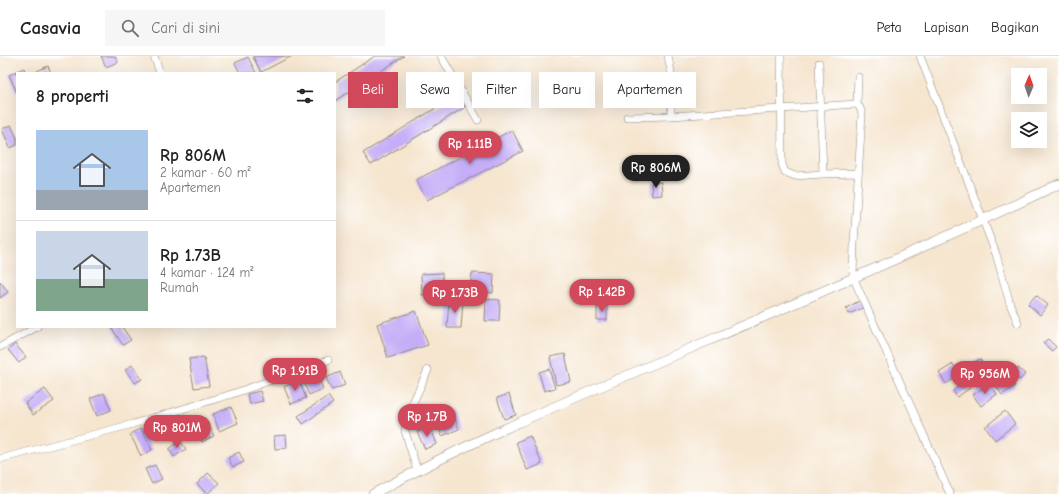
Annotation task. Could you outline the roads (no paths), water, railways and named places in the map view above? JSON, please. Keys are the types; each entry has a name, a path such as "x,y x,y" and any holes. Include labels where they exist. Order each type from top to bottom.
{"street":[{"path":"154,56 160,72"},
{"path":"441,56 478,120"},
{"path":"668,56 671,72 670,116"},
{"path":"781,56 782,164 785,172 795,176 858,173"},
{"path":"920,56 996,254 1010,304 1018,323"},
{"path":"819,63 823,174"},
{"path":"858,77 857,104 862,114 853,277 950,494"},
{"path":"627,117 670,116 857,104"},
{"path":"373,494 417,470 581,395 853,277 1059,184"},
{"path":"0,347 35,328"},
{"path":"0,459 133,424 232,394 328,360"},
{"path":"417,470 405,431 405,420 428,370"}]}
